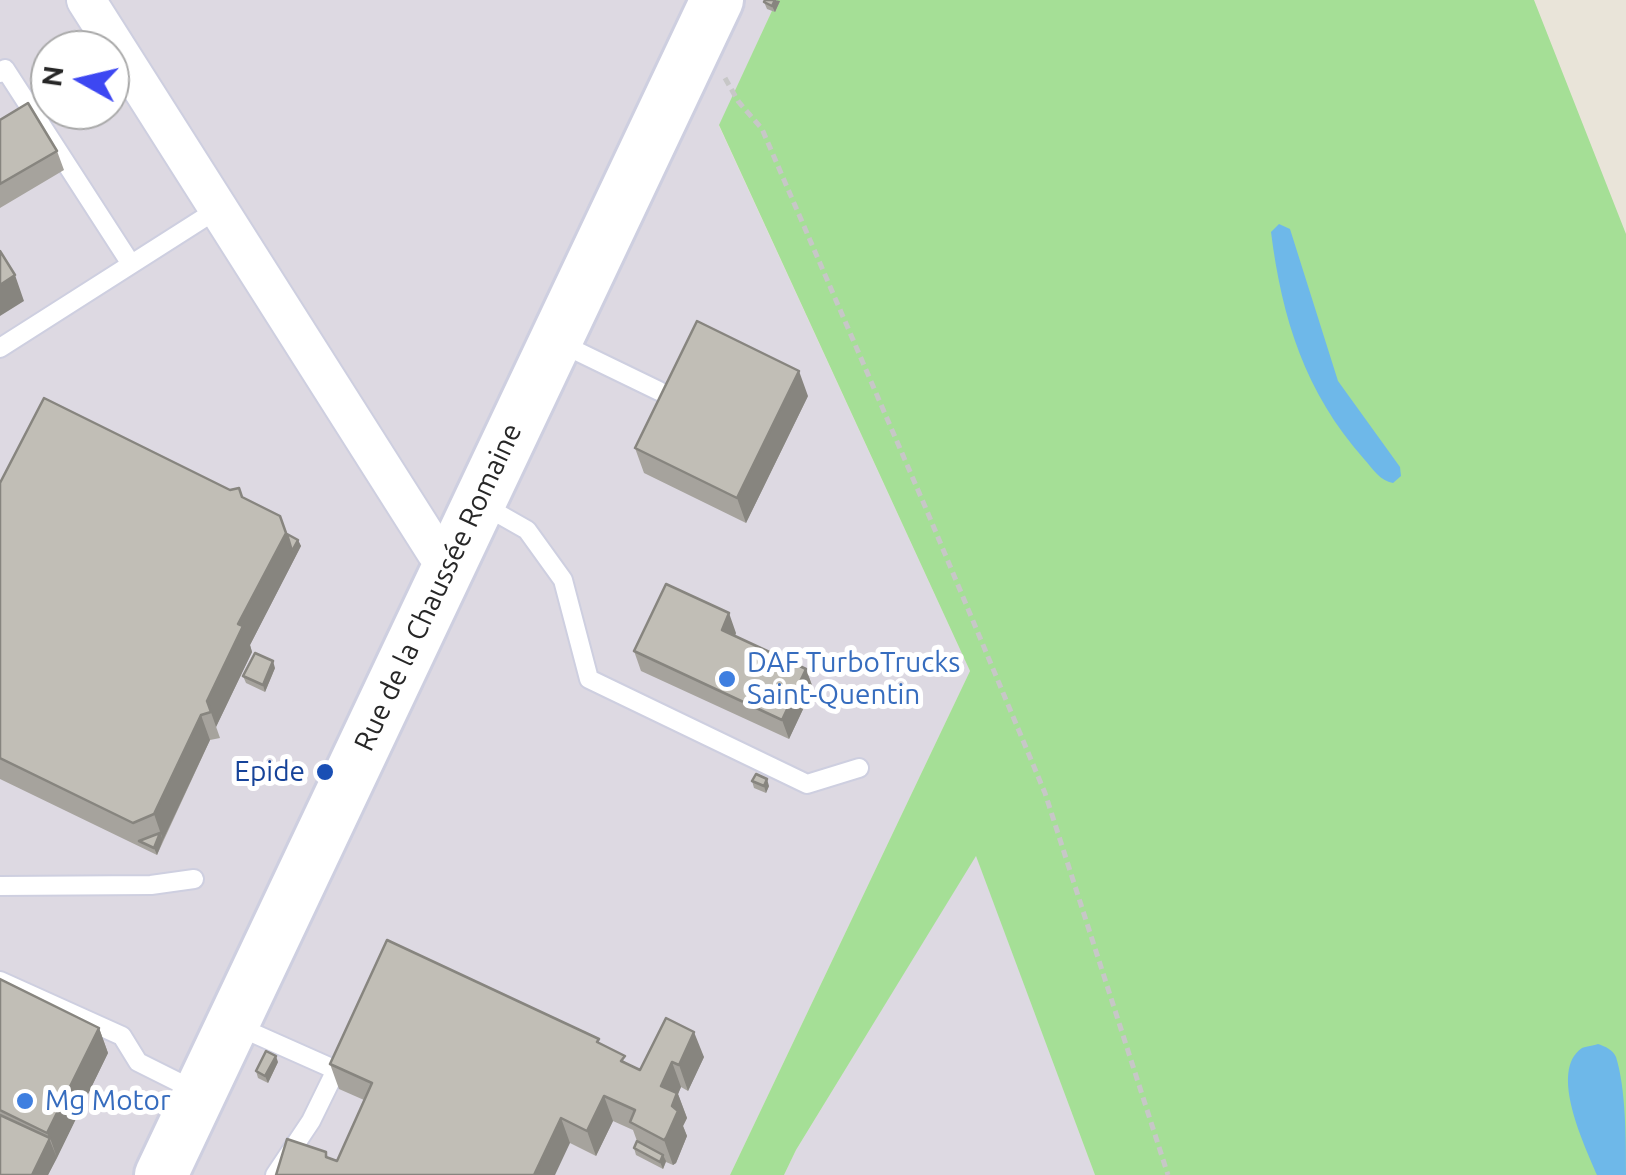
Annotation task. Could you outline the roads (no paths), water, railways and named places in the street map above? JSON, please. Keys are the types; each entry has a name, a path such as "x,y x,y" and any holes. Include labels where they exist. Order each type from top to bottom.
{"street":[{"path":"86,0 436,552 450,562"},
{"name":"Rue de la Chaussée Romaine","path":"160,1175 709,18"}],"lane":[{"path":"0,73 6,70 131,264"},
{"path":"0,348 218,209"},
{"path":"555,341 659,391"},
{"path":"478,503 527,530 563,580 588,679 807,784 860,768"},
{"path":"0,886 151,885 194,879"},
{"path":"0,981 122,1036 138,1062 200,1093"},
{"path":"232,1024 336,1070 311,1122 275,1175"}],"water":[{"path":"1279,224 1290,229 1338,381 1400,467 1401,476 1393,483 1377,474 1344,434 1312,381 1282,295 1271,232"},
{"path":"1598,1044 1616,1057 1622,1084 1626,1175 1597,1175 1572,1109 1568,1073 1572,1059 1582,1048"}],"place":[{"name":"DAF TurboTrucks Saint-Quentin","path":"727,679"},
{"name":"Epide","path":"325,772"},
{"name":"Mg Motor","path":"25,1101"}]}
